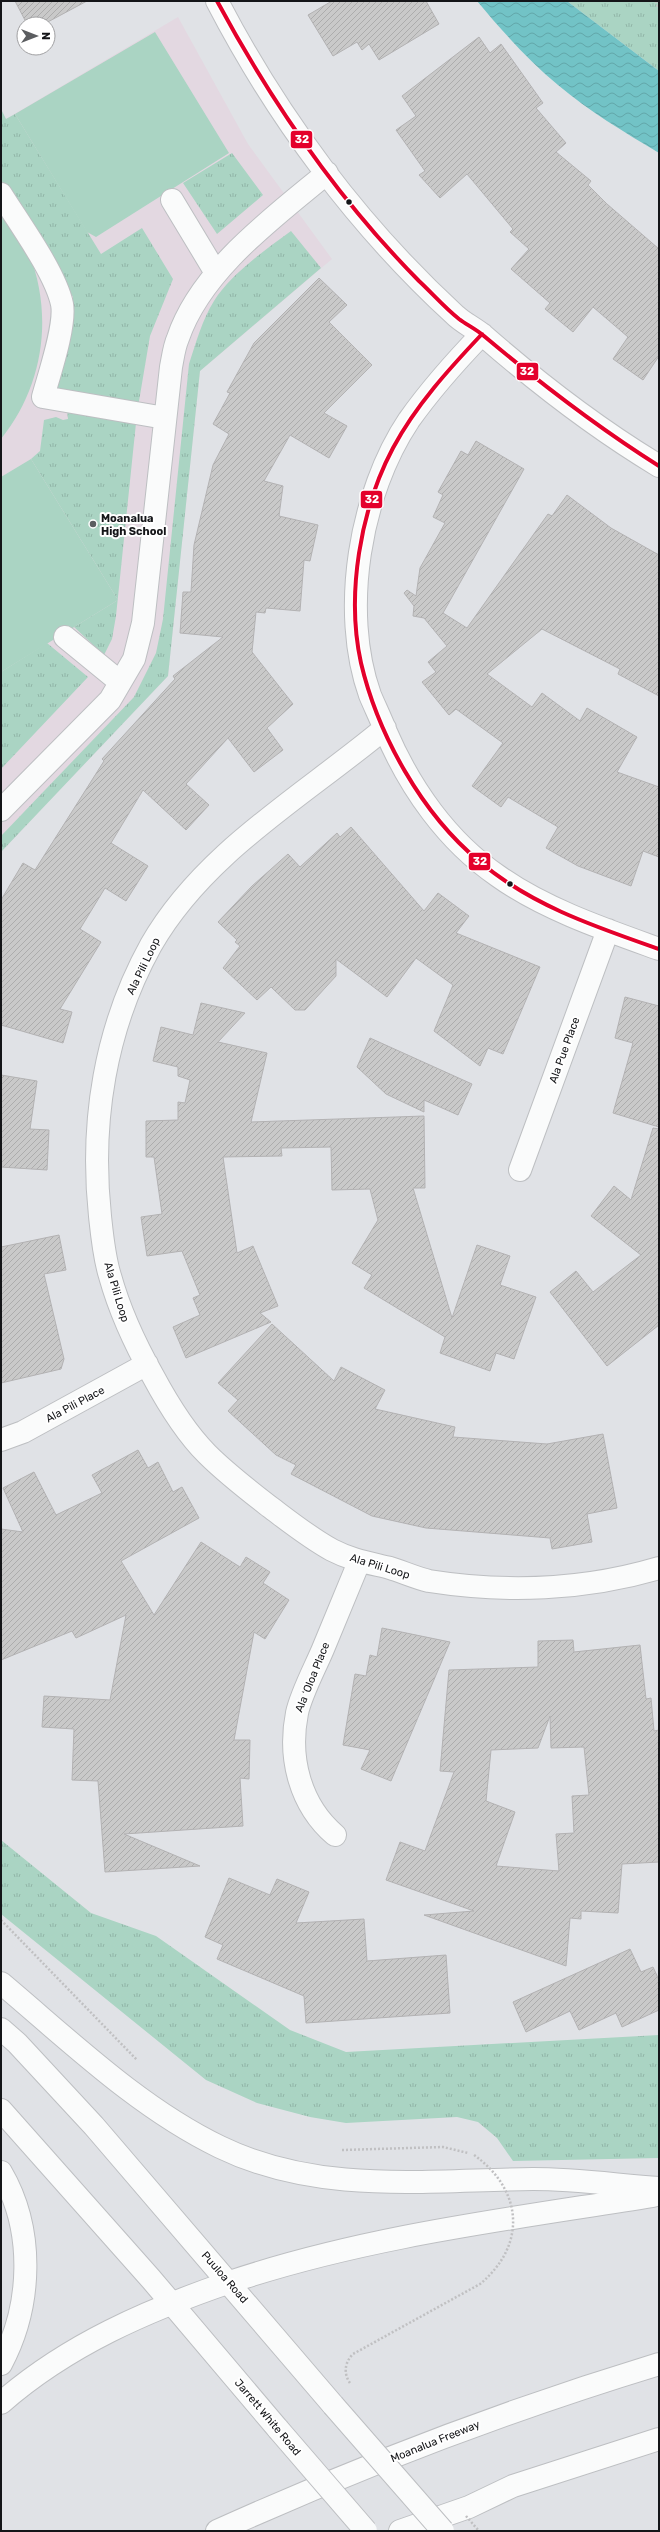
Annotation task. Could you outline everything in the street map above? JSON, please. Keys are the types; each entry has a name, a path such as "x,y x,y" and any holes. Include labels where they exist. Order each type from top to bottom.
{"main road":[{"path":"217,1 239,44 272,98 327,173 407,267 456,316 482,334 566,404 618,442 659,466"},
{"path":"1,810 110,700 134,659 143,623 171,367 178,338 189,312 216,273 235,254 327,173"},
{"path":"1,194 49,273 62,304 58,340 43,397 165,418"},
{"path":"172,200 216,273"},
{"path":"482,334 443,375 409,421 392,451 367,520 359,556 357,627 370,694 397,757 422,800 471,854 498,876 533,897 608,930 659,949"},
{"path":"65,637 120,682"},
{"name":"Ala Pili Loop","path":"385,728 240,842 204,876 177,909 152,944 120,1019 108,1057 99,1103 97,1188 109,1272 132,1336 146,1364 168,1403 205,1452 234,1480 300,1529 332,1550 359,1562 391,1569 426,1580 506,1587 568,1586 631,1576 659,1568"},
{"name":"Ala Pue Place","path":"520,1170 608,930"},
{"name":"Ala Pili Place","path":"1,1440 30,1428 146,1364"},
{"name":"Ala ʻOloa Place","path":"335,1834 318,1817 298,1778 294,1757 297,1713 359,1562"},
{"path":"1,1983 118,2081 175,2121 220,2148 262,2163 313,2177 366,2183 536,2179 659,2188"},
{"name":"Puuloa Road","path":"1,2028 94,2126 443,2531"},
{"path":"1,2110 41,2152 171,2303"},
{"path":"1,2172 12,2190 19,2220 25,2249 26,2286 12,2343 1,2364"},
{"path":"1,2403 48,2367 129,2321 171,2303 267,2269 389,2238 659,2195"},
{"name":"Jarrett White Road","path":"171,2303 366,2531"},
{"name":"Moanalua Freeway","path":"217,2531 452,2432 556,2395 659,2364"},
{"path":"426,2531 513,2486 659,2439"},
{"path":"400,2531 467,2510"}],"path":[{"path":"656,1 659,10"},
{"path":"1,1920 142,2065"},
{"path":"340,2150 443,2147 474,2155 498,2177 507,2190 512,2207 514,2225 511,2242 504,2258 493,2273 480,2284 348,2358 345,2372 352,2385"},
{"path":"467,2510 479,2531"}],"shaded area":[{"name":"Moanalua High School","path":"178,17 248,144 332,259 200,371 168,676 1,852 1,109 6,119"}],"green space":[{"path":"567,1 659,1 659,71"},
{"path":"155,32 229,153 96,237 87,232 15,114"},
{"path":"1,109 6,119 15,114 101,254 142,228 173,279 150,336 138,407 52,389 73,297 1,180"},
{"path":"232,153 263,195 217,234 183,183"},
{"path":"1,203 28,251 36,275 41,300 42,324 40,349 35,373 27,396 16,418 1,439"},
{"path":"291,231 321,268 200,371 168,676 1,852 1,836 134,697 156,653 163,619 189,364 206,316 221,291 249,263"},
{"path":"67,410 136,423 118,600 31,459 40,451 44,420 56,417 63,420 68,419"},
{"path":"31,459 118,600 1,672 1,477"},
{"path":"118,600 112,639 104,655 74,627"},
{"path":"47,643 88,677 1,769 1,672"},
{"path":"1,1840 91,1913 156,1936 290,2030 346,2052 659,2035 659,2158 513,2161 497,2138 478,2122 457,2117 346,2123 310,2117 257,2103 206,2080 1,1914"}],"water":[{"path":"477,1 567,1 659,71 659,153 594,112 558,85 536,66"}],"building":[{"path":"15,1 87,1 56,18 56,16 23,16"},
{"path":"332,1 426,1 439,24 379,60 369,44 362,50 357,42 333,56 308,15"},
{"path":"479,37 490,53 501,44 543,103 536,108 566,143 556,152 591,181 588,185 607,204 659,249 659,356 643,380 613,359 628,337 593,307 573,332 545,309 550,303 511,269 529,249 510,232 513,229 467,174 440,198 419,175 425,171 396,130 416,116 402,96"},
{"path":"319,278 347,305 329,322 372,365 324,413 347,426 329,458 290,435 264,481 283,486 279,516 318,525 310,561 304,560 300,611 266,608 265,613 256,612 252,652 293,704 267,728 283,750 254,772 228,738 186,784 209,805 186,830 143,790 111,843 148,866 126,901 105,888 80,929 101,942 60,1009 72,1012 63,1043 1,1025 1,900 23,863 35,870 104,761 102,759 175,679 173,676 223,637 180,633 183,592 191,592 194,545 213,465 229,434 213,424 230,393 227,392 254,343"},
{"path":"476,441 524,469 443,613 467,628 548,514 552,516 567,495 611,528 659,555 659,696 618,674 620,669 542,629 487,674 532,707 542,693 580,721 587,708 637,737 617,772 659,787 659,857 643,851 631,886 578,866 546,848 558,827 508,797 501,807 472,786 503,743 456,709 449,715 422,682 436,672 428,662 447,646 424,618 413,616 414,606 404,593 407,590 416,596 420,568 445,523 433,517 443,495 438,492 461,451 468,455"},
{"path":"351,827 424,911 438,893 469,916 456,933 540,967 503,1054 488,1048 480,1066 434,1031 453,985 416,958 387,997 336,959 336,976 305,1010 295,1010 271,987 257,1000 223,968 240,946 235,942 237,940 218,922 252,886 288,854 300,867 337,833 340,837"},
{"path":"625,997 659,1006 659,1127 613,1113 633,1043 615,1038"},
{"path":"201,1003 245,1013 218,1042 267,1053 251,1122 424,1116 425,1188 413,1188 452,1318 477,1245 510,1256 500,1285 536,1297 514,1359 496,1353 490,1371 440,1353 445,1337 364,1288 372,1275 352,1263 378,1220 370,1189 332,1190 331,1147 281,1148 282,1156 223,1157 237,1253 253,1246 278,1306 260,1313 271,1322 186,1358 173,1327 200,1315 193,1298 200,1295 182,1251 147,1256 141,1217 162,1214 154,1157 146,1157 146,1121 178,1120 178,1102 185,1103 190,1080 178,1076 178,1067 153,1061 161,1027 193,1035"},
{"path":"370,1038 472,1084 458,1115 424,1100 424,1112 386,1094 357,1067"},
{"path":"1,1075 37,1081 30,1129 49,1130 47,1170 1,1167"},
{"path":"653,1128 659,1129 659,1325 607,1366 550,1292 576,1271 593,1292 641,1255 591,1216 614,1186 631,1200"},
{"path":"59,1235 66,1270 44,1274 64,1359 61,1369 1,1383 1,1247"},
{"path":"272,1324 334,1381 341,1367 385,1390 375,1409 455,1427 453,1437 547,1444 603,1434 617,1508 587,1514 592,1542 552,1549 550,1538 426,1528 372,1516 291,1474 296,1465 276,1455 228,1411 238,1400 218,1383"},
{"path":"138,1450 148,1468 158,1462 173,1492 182,1487 199,1518 121,1561 154,1615 201,1542 240,1567 246,1557 270,1572 263,1583 289,1600 265,1639 254,1632 234,1740 250,1740 249,1779 240,1778 243,1826 124,1834 200,1866 105,1872 98,1781 72,1780 74,1729 42,1727 44,1696 110,1700 126,1615 76,1638 72,1631 1,1660 1,1529 23,1532 3,1488 34,1472 56,1515 102,1493 92,1475"},
{"path":"382,1628 450,1642 391,1781 361,1769 370,1750 343,1745 355,1674 366,1676 370,1655 377,1657"},
{"path":"573,1640 574,1652 640,1645 646,1699 651,1698 654,1731 659,1730 659,1862 622,1864 618,1913 581,1911 581,1919 570,1918 566,1966 424,1915 474,1911 386,1880 400,1842 425,1851 454,1772 440,1771 449,1670 538,1667 538,1641","holes":["550,1716 551,1748 584,1747 589,1795 572,1796 574,1833 556,1834 559,1871 496,1866 515,1812 486,1801 491,1750 538,1748"]},
{"path":"229,1878 270,1895 277,1879 309,1892 296,1923 364,1919 367,1961 446,1955 450,2013 306,2023 304,1996 217,1959 223,1945 205,1937"},
{"path":"630,1949 641,1972 653,1967 659,1980 659,2010 622,2027 616,2013 579,2030 570,2011 526,2032 513,2002"}],"transit line":[{"name":"32","path":"217,1 260,76 283,113 308,148 361,217 419,281 454,315 481,334 548,388 613,436 659,466"},
{"name":"32","path":"482,334 445,374 412,417 393,448 372,498 364,525 356,581 355,609 361,663 379,718 405,771 421,797 458,842 499,877 542,902 588,923 659,949"}],"place":[{"name":"Moanalua High School","path":"93,524"}]}
